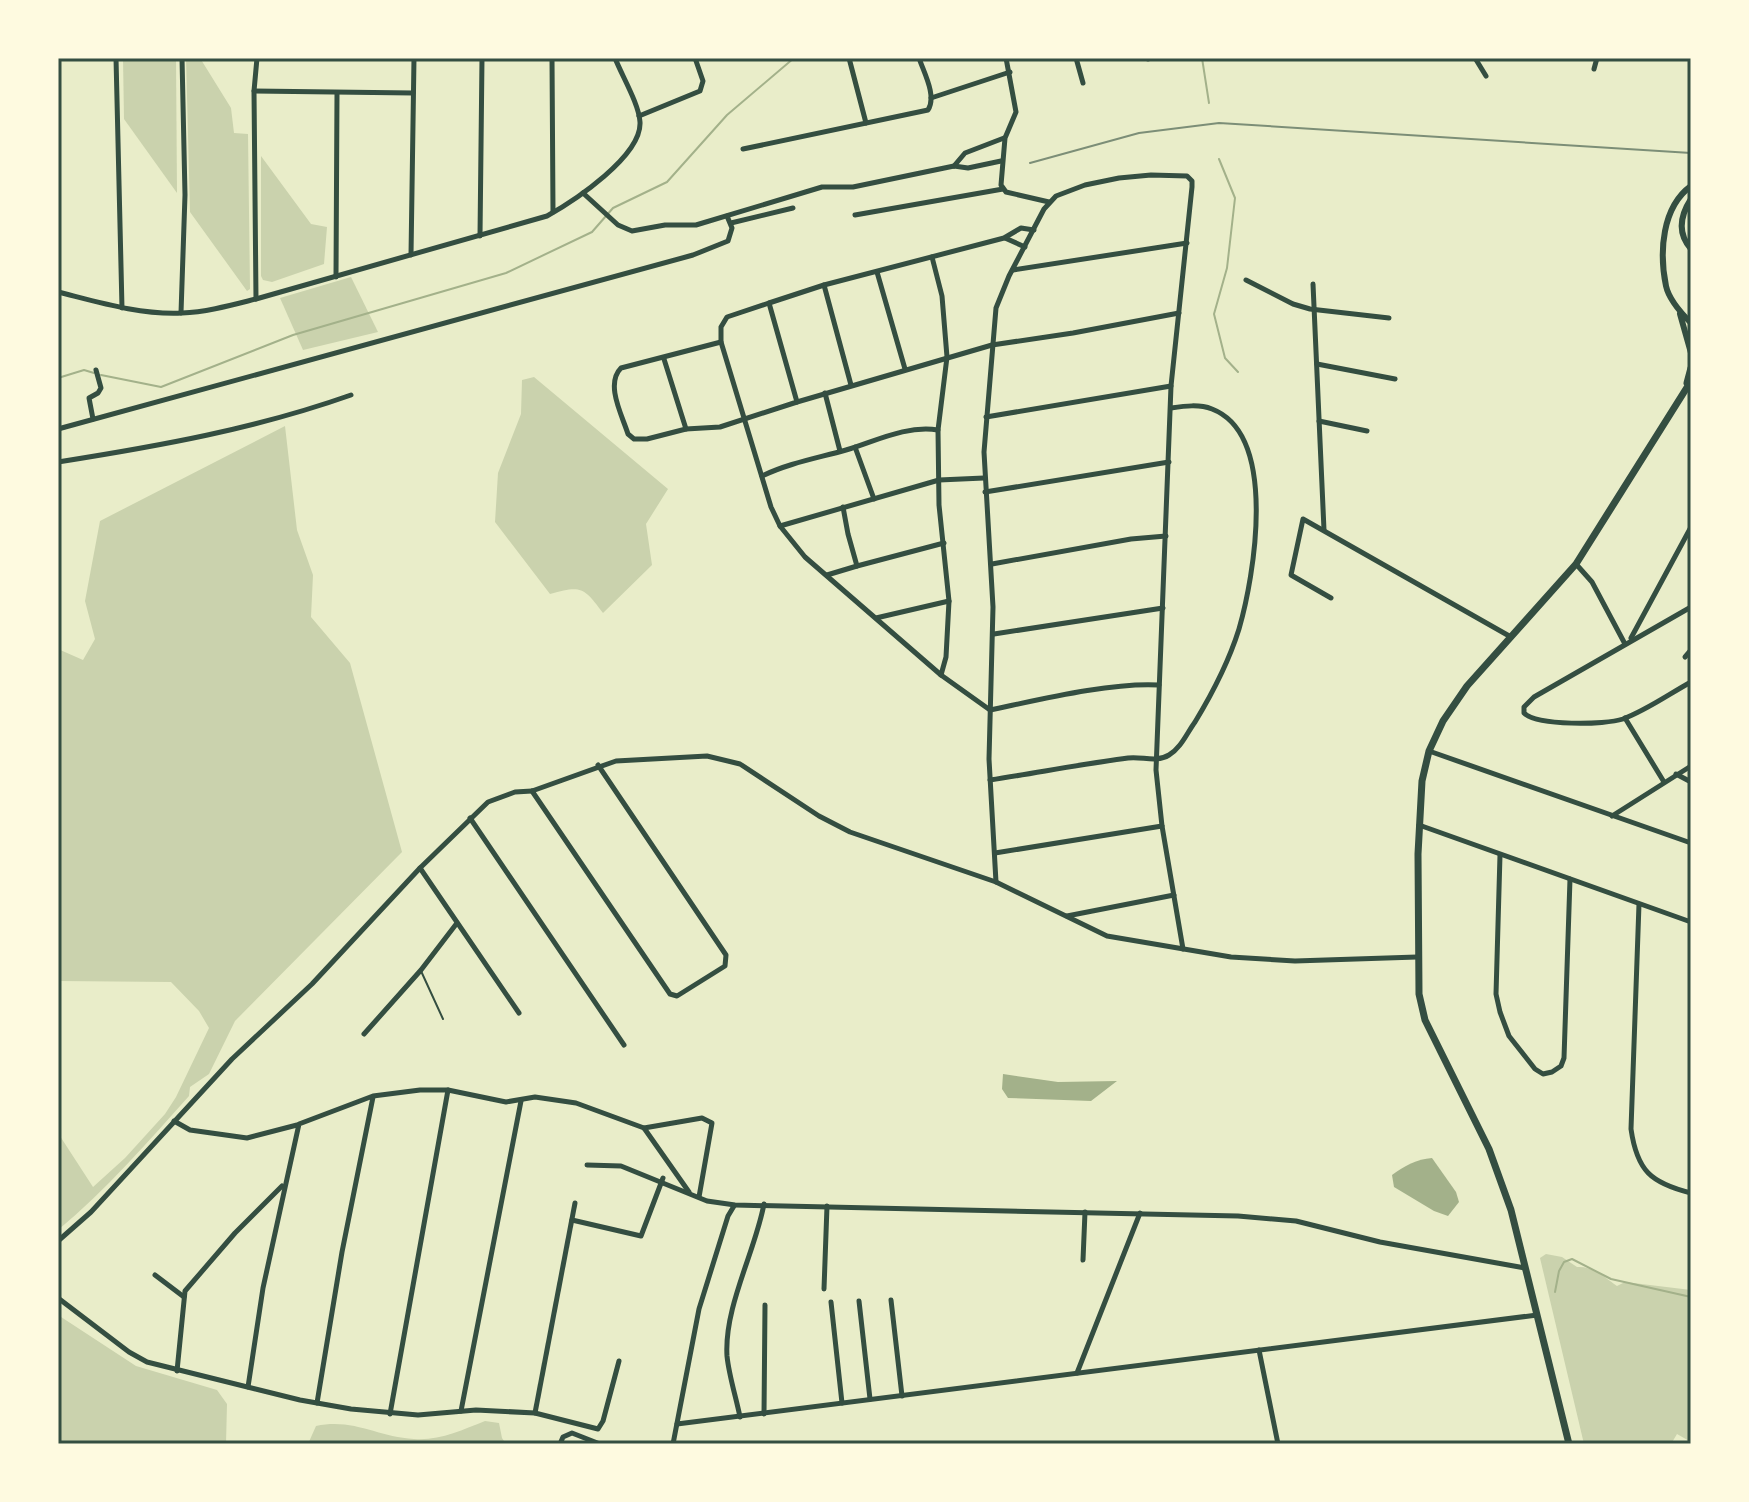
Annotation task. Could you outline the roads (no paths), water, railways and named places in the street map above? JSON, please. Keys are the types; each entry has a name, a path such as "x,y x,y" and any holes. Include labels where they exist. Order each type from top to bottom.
{"main road":[{"path":"1569,1444 1511,1210 1489,1149 1425,1020 1419,994 1417,957 1422,781 1429,751 1443,721 1467,686 1576,564 1689,383 1691,368"}],"street":[{"path":"116,58 122,308"},
{"path":"181,313 185,195 182,58"},
{"path":"256,299 254,91 257,58"},
{"path":"411,255 414,58"},
{"path":"480,236 482,58"},
{"path":"552,58 553,213"},
{"path":"58,238 58,292 122,308 181,313 256,299 553,213 583,193 632,149 638,138 639,116 615,58"},
{"path":"639,116 700,91 704,85 695,60 706,58"},
{"path":"849,58 866,123"},
{"path":"743,149 928,110 932,105 931,98 919,58"},
{"path":"1003,189 1001,161 1005,138 1016,112 1006,58"},
{"path":"1076,58 1083,83"},
{"path":"1475,58 1486,76"},
{"path":"1594,69 1597,58"},
{"path":"931,98 1010,72"},
{"path":"254,91 413,93"},
{"path":"336,277 337,93"},
{"path":"954,166 965,153 1005,138"},
{"path":"583,193 618,225 632,231 665,225 696,225 822,187 853,187 954,166 968,168 1001,161"},
{"path":"996,882 990,780 994,634 992,564 984,478 996,308 1012,270 1049,202 1063,191 1151,175 1181,175 1190,178 1192,187 1171,386 1156,760 1162,826 1183,949"},
{"path":"1691,186 1678,195 1668,216 1664,245 1666,289 1691,323"},
{"path":"855,215 1003,189 1049,202"},
{"path":"1691,199 1680,225 1682,237 1691,249"},
{"path":"731,223 793,208"},
{"path":"58,429 693,255 728,241 732,235 727,216"},
{"path":"1034,230 1021,228 1004,238 824,285 727,317 721,327 721,342 780,526 805,557 941,675 990,710 1115,688 1159,685"},
{"path":"1004,238 1025,247"},
{"path":"1012,270 1187,243"},
{"path":"932,257 942,296 947,357 938,430 949,601 947,647 941,675"},
{"path":"877,272 905,369"},
{"path":"1246,280 1293,304 1314,310 1389,318"},
{"path":"1313,284 1324,530"},
{"path":"824,285 851,385"},
{"path":"769,303 797,402"},
{"path":"1679,310 1691,353"},
{"path":"721,342 621,368 615,374 613,385 628,434 634,439 647,439 686,429 720,427 851,385 992,345 1179,313"},
{"path":"664,359 686,429"},
{"path":"1317,364 1395,379"},
{"path":"93,419 89,398 101,388 96,370"},
{"path":"986,417 1171,386"},
{"path":"825,393 840,451"},
{"path":"58,462 143,449 250,427 351,395"},
{"path":"990,780 1132,757 1156,760 1178,749 1209,699 1238,631 1254,558 1257,510 1252,464 1242,438 1225,415 1211,408 1193,405 1171,408"},
{"path":"1319,421 1367,431"},
{"path":"762,476 785,466 886,436 913,430 938,430"},
{"path":"855,447 874,499"},
{"path":"985,492 1169,462"},
{"path":"780,526 939,480 984,478"},
{"path":"843,507 857,566"},
{"path":"1331,598 1293,578 1291,571 1301,521 1307,519 1512,638"},
{"path":"1627,642 1691,527"},
{"path":"992,564 1131,539 1166,536"},
{"path":"827,575 944,543"},
{"path":"1576,564 1592,582 1627,642"},
{"path":"876,618 949,601"},
{"path":"1691,607 1534,697 1524,707 1524,713 1532,720 1544,722 1597,722 1625,718 1691,682"},
{"path":"994,634 1163,608"},
{"path":"1685,657 1691,650"},
{"path":"1625,718 1664,782"},
{"path":"1429,751 1691,843"},
{"path":"58,1241 91,1212 232,1059 339,956 470,818 497,797 532,791 598,765 639,758 707,756 740,764 850,832 996,882 1107,936 1231,957 1295,961 1417,957"},
{"path":"532,791 672,995 677,996 725,966 727,959 598,765"},
{"path":"1611,816 1691,766"},
{"path":"1676,774 1691,782"},
{"path":"470,818 624,1045"},
{"path":"1419,825 1691,922"},
{"path":"995,853 1162,826"},
{"path":"1500,855 1496,994 1509,1036 1523,1057 1543,1074 1561,1066 1564,1058 1570,879"},
{"path":"420,868 519,1013"},
{"path":"1066,916 1174,895"},
{"path":"1639,904 1631,1129 1634,1151 1642,1169 1656,1180 1691,1193"},
{"path":"364,1034 421,970 457,923"},
{"path":"174,1121 190,1130 247,1138 297,1125 373,1096 448,1090 506,1102 535,1097 576,1103 644,1128 702,1118 712,1123 699,1198"},
{"path":"390,1414 448,1090"},
{"path":"317,1403 342,1252 373,1096"},
{"path":"461,1411 521,1101"},
{"path":"248,1387 263,1288 297,1125"},
{"path":"644,1128 690,1193"},
{"path":"587,1165 621,1166 699,1198 735,1205 1238,1216 1296,1221 1380,1242 1526,1268"},
{"path":"572,1220 641,1236 662,1181"},
{"path":"177,1371 185,1291 235,1233 284,1184"},
{"path":"535,1413 575,1203"},
{"path":"740,1417 728,1360 728,1345 734,1307 764,1204"},
{"path":"673,1444 699,1309 728,1216 735,1205"},
{"path":"824,1289 827,1206"},
{"path":"1083,1260 1085,1212"},
{"path":"1077,1373 1140,1213"},
{"path":"155,1275 184,1297"},
{"path":"58,1298 147,1362 317,1403 390,1414 461,1411 535,1413 594,1429 602,1426 619,1361"},
{"path":"891,1300 902,1396"},
{"path":"859,1301 870,1400"},
{"path":"831,1302 842,1403"},
{"path":"764,1414 765,1305"},
{"path":"677,1424 1538,1315"},
{"path":"1259,1350 1278,1444"},
{"path":"567,1420 570,1433"},
{"path":"560,1444 570,1433"},
{"path":"570,1433 600,1444"}],"lane":[{"path":"421,970 443,1019"}],"waterway":[{"path":"101,375 161,387 293,335 506,273 592,232 613,208 667,182 727,115 794,58"},
{"path":"1202,58 1209,103"},
{"path":"1219,159 1235,198 1227,268 1214,314 1225,358 1238,372"},
{"path":"58,378 84,370 94,373"},
{"path":"1555,1292 1559,1271 1564,1262 1572,1259 1611,1279 1691,1297"}],"railway":[{"path":"1030,163 1139,133 1219,123 1691,153"}]}
